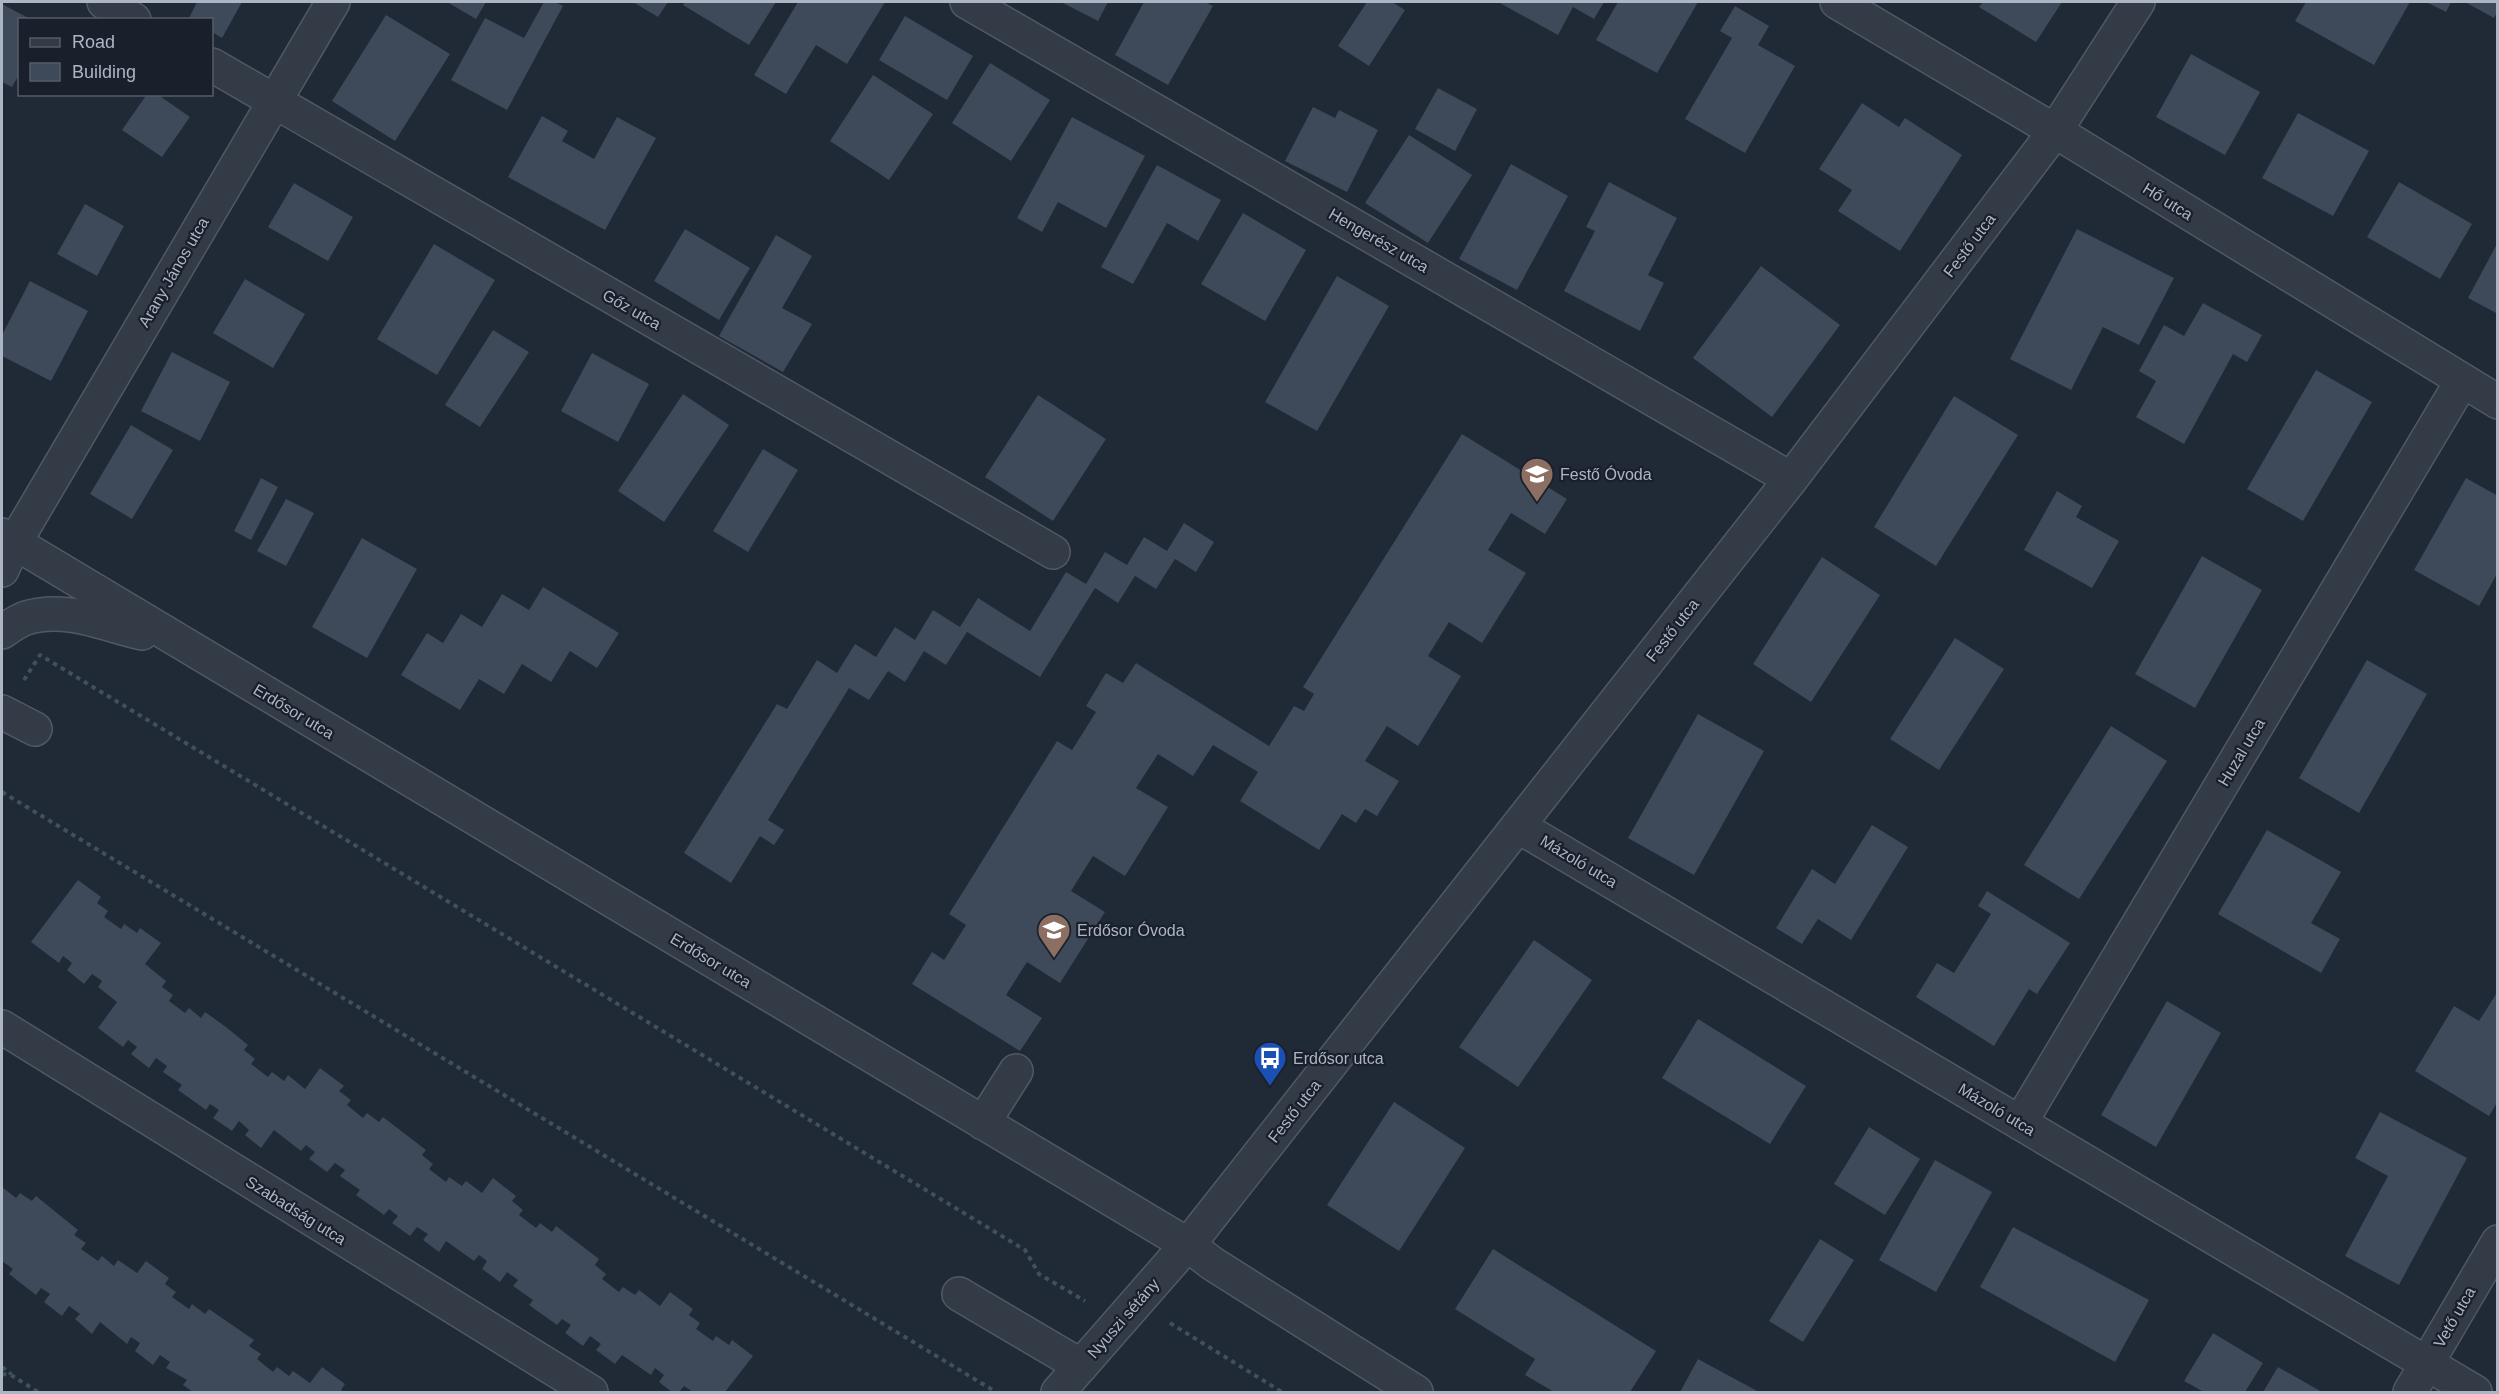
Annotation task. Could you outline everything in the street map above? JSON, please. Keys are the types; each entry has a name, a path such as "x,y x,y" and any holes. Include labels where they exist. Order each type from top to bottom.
{"street":[{"path":"104,2 132,18"},
{"name":"Arany János utca","path":"6,549 333,2"},
{"name":"Hengerész utca","path":"967,2 1791,479"},
{"name":"Hő utca","path":"1837,2 2055,131 2498,402"},
{"name":"Festő utca","path":"1188,1245 1791,479 2055,131 2138,2"},
{"name":"Gőz utca","path":"213,66 1053,552"},
{"name":"Huzal utca","path":"2020,1123 2462,381"},
{"name":"Erdősor utca","path":"6,549 178,642 1188,1245 1416,1392"},
{"path":"2,632 24,619 49,613 88,617 178,642"},
{"path":"2,713 35,729"},
{"name":"Mázoló utca","path":"1518,826 2475,1392"},
{"name":"Szabadság utca","path":"2,1027 591,1392"},
{"path":"983,1123 1016,1071"},
{"name":"Vető utca","path":"2410,1392 2498,1242"},
{"name":"Nyuszi sétány","path":"1058,1392 1127,1311 1188,1245"},
{"path":"959,1294 1081,1366"}],"path":[{"path":"2,713 40,655 1025,1250 1039,1274 1084,1301 1168,1322 1282,1392"},
{"path":"2,792 996,1392"},
{"path":"2,1367 39,1392"},
{"path":"2,1374 11,1375"}],"building":[{"path":"197,2 242,2 222,38 213,33 213,18 189,18"},
{"path":"447,2 486,2 476,19"},
{"path":"544,2 555,2 563,6 507,110 451,80 485,18 524,38"},
{"path":"633,2 668,2 658,17"},
{"path":"685,2 776,2 749,45 683,5"},
{"path":"798,2 885,2 847,64 816,45 786,94 754,75"},
{"path":"1061,2 1108,2 1098,21"},
{"path":"1144,2 1205,2 1213,6 1168,85 1115,55"},
{"path":"1367,2 1392,2 1405,10 1369,66 1338,46"},
{"path":"1498,2 1604,2 1594,19 1573,7 1558,35"},
{"path":"1618,2 1698,2 1657,73 1596,40"},
{"path":"1983,2 2062,2 2036,42 1979,7"},
{"path":"2306,2 2410,2 2374,65 2295,21"},
{"path":"2426,2 2451,2 2446,12"},
{"path":"2465,2 2498,2 2498,11 2494,18"},
{"path":"2,4 28,18 18,18 18,76 12,87 2,82"},
{"path":"1735,6 1769,26 1758,45 1795,66 1745,153 1685,119 1732,38 1720,31"},
{"path":"386,15 450,54 395,141 332,101"},
{"path":"905,16 973,56 947,100 879,60"},
{"path":"2191,54 2260,92 2225,155 2156,117"},
{"path":"990,63 1050,100 1011,161 952,123"},
{"path":"873,75 933,114 889,180 830,141"},
{"path":"1438,88 1477,109 1455,151 1415,129"},
{"path":"146,96 160,96 190,117 162,157 122,130"},
{"path":"1862,103 1899,127 1905,118 1962,155 1900,251 1838,211 1852,190 1819,169"},
{"path":"1313,107 1335,118 1339,110 1378,130 1347,192 1285,161"},
{"path":"2298,113 2369,151 2333,216 2262,178"},
{"path":"542,116 568,131 562,141 594,159 617,117 656,138 605,230 508,177"},
{"path":"1072,117 1145,156 1106,228 1058,202 1042,232 1017,218"},
{"path":"1409,135 1472,175 1428,243 1365,203"},
{"path":"1511,164 1568,196 1517,290 1459,259"},
{"path":"1157,165 1221,200 1198,241 1167,223 1133,284 1101,267"},
{"path":"1609,182 1677,218 1648,275 1664,283 1640,331 1564,291 1595,231 1586,227"},
{"path":"2399,182 2472,224 2440,279 2367,237"},
{"path":"294,183 353,217 328,261 268,227"},
{"path":"85,204 124,226 97,276 57,254"},
{"path":"1243,213 1306,250 1265,321 1201,284"},
{"path":"685,229 750,268 719,320 654,281"},
{"path":"2077,229 2174,278 2139,345 2103,327 2071,390 2010,359"},
{"path":"776,235 812,256 782,308 812,324 783,372 719,336"},
{"path":"2498,242 2498,314 2468,298"},
{"path":"434,244 495,280 437,375 377,339"},
{"path":"1761,266 1840,325 1772,417 1693,358"},
{"path":"1337,276 1389,306 1317,431 1265,402"},
{"path":"245,279 305,314 273,368 213,333"},
{"path":"30,281 88,311 51,381 2,356 2,335"},
{"path":"2203,303 2262,335 2247,362 2233,354 2184,444 2136,417 2156,381 2139,371 2164,325 2184,336"},
{"path":"493,330 529,352 480,427 445,405"},
{"path":"172,352 230,382 200,441 141,411"},
{"path":"592,353 649,384 618,442 561,411"},
{"path":"2316,370 2372,402 2303,521 2247,489"},
{"path":"683,394 729,425 664,522 618,491"},
{"path":"1038,395 1106,439 1053,521 985,477"},
{"path":"1954,396 2018,435 1936,566 1874,527"},
{"path":"131,425 173,450 132,519 90,494"},
{"path":"1462,434 1567,499 1545,534 1511,513 1488,550 1526,573 1482,643 1449,622 1428,656 1461,676 1418,746 1387,726 1365,761 1399,781 1377,816 1365,809 1356,823 1342,814 1319,850 1240,801 1258,772 1213,745 1193,776 1158,754 1136,788 1168,807 1125,876 1093,856 1071,891 1105,912 1060,983 1027,962 1006,995 1042,1018 1020,1051 912,984 932,952 944,960 966,925 949,914 1057,741 1072,750 1096,712 1086,706 1106,673 1123,683 1136,663 1269,746 1294,706 1304,711 1314,694 1303,687"},
{"path":"763,449 798,470 748,552 713,531"},
{"path":"261,478 278,487 251,540 234,531"},
{"path":"2466,478 2498,496 2498,572 2479,606 2414,570"},
{"path":"2057,491 2082,506 2076,517 2119,541 2092,588 2024,550"},
{"path":"286,499 314,513 286,566 257,551"},
{"path":"1184,523 1214,542 1196,572 1175,559 1156,589 1135,576 1118,603 1095,588 1040,677 967,632 946,665 924,651 905,682 888,671 869,700 849,688 768,820 784,830 774,845 760,836 731,883 684,853 777,704 787,709 817,660 837,673 855,644 876,657 895,627 915,640 933,610 960,627 978,598 1030,631 1066,572 1086,584 1105,552 1127,565 1144,537 1167,551"},
{"path":"362,538 417,569 367,658 312,627"},
{"path":"2202,556 2262,590 2195,708 2135,674"},
{"path":"1822,557 1880,595 1811,702 1753,664"},
{"path":"543,587 619,633 597,668 570,651 551,682 522,664 504,694 479,679 460,710 401,675 427,633 443,643 461,614 482,627 502,594 529,610"},
{"path":"1955,638 2004,669 1939,770 1890,739"},
{"path":"2367,660 2427,694 2359,813 2299,778"},
{"path":"1698,714 1764,751 1694,875 1628,838"},
{"path":"2111,726 2167,761 2079,899 2024,865"},
{"path":"1872,825 1908,847 1851,940 1818,919 1802,944 1776,928 1812,869 1835,884"},
{"path":"2267,830 2341,872 2311,923 2340,939 2321,973 2218,914"},
{"path":"78,880 101,897 97,903 108,911 104,917 121,929 124,924 137,933 140,928 161,943 145,964 166,981 162,987 173,995 169,1001 185,1013 189,1008 201,1018 205,1012 226,1027 248,1045 244,1050 255,1059 251,1064 268,1077 272,1072 284,1081 288,1075 305,1089 320,1068 344,1086 339,1091 351,1100 347,1105 363,1118 367,1113 379,1122 383,1117 426,1150 422,1155 433,1164 429,1169 446,1182 449,1177 462,1186 466,1181 482,1193 493,1178 516,1196 512,1201 523,1210 519,1215 536,1228 540,1223 552,1232 556,1226 599,1259 595,1265 606,1274 602,1279 619,1292 623,1287 635,1295 639,1290 660,1306 670,1292 693,1309 689,1315 700,1323 696,1329 713,1341 716,1336 729,1345 732,1340 753,1356 725,1392 693,1392 684,1386 679,1392 672,1392 659,1382 664,1375 655,1368 651,1375 622,1355 615,1364 596,1350 601,1344 590,1336 583,1346 565,1333 571,1325 562,1319 557,1325 529,1305 533,1300 513,1286 518,1280 507,1272 500,1282 482,1269 487,1261 479,1255 474,1261 446,1241 439,1252 423,1240 428,1234 417,1227 410,1236 392,1223 398,1216 389,1209 384,1215 356,1195 360,1190 340,1176 345,1170 335,1163 327,1172 309,1159 315,1152 306,1145 301,1151 274,1130 261,1148 245,1135 249,1130 239,1121 232,1131 213,1118 219,1110 210,1104 206,1110 178,1090 182,1085 163,1072 167,1066 156,1058 149,1068 131,1054 137,1047 128,1040 123,1047 98,1028 117,1002 98,987 102,981 92,974 84,984 67,970 72,963 63,956 59,963 31,942"},
{"path":"1987,891 2070,943 2037,994 2029,989 1994,1046 1916,997 1937,963 1954,973 1991,914 1978,906"},
{"path":"1534,940 1592,980 1518,1087 1459,1047"},
{"path":"2498,991 2498,1101 2489,1116 2415,1071 2454,1006 2479,1021"},
{"path":"2167,1001 2221,1033 2156,1147 2101,1115"},
{"path":"1698,1019 1806,1086 1770,1144 1662,1078"},
{"path":"1394,1102 1465,1148 1399,1251 1327,1205"},
{"path":"2380,1112 2467,1158 2399,1285 2345,1256 2388,1176 2355,1158"},
{"path":"1869,1127 1920,1159 1885,1215 1834,1184"},
{"path":"1935,1160 1992,1192 1936,1292 1879,1260"},
{"path":"2,1187 16,1198 20,1193 32,1201 36,1196 78,1230 74,1235 86,1243 81,1249 98,1261 102,1256 114,1266 118,1260 137,1273 146,1261 169,1278 165,1284 176,1292 172,1297 189,1309 192,1304 205,1314 209,1309 254,1340 249,1346 261,1354 257,1359 273,1372 277,1367 289,1376 293,1371 310,1383 322,1367 345,1384 341,1390 344,1392 193,1392 183,1385 187,1380 166,1368 170,1362 160,1355 153,1365 135,1351 140,1343 131,1337 127,1344 100,1322 92,1334 75,1319 80,1314 69,1306 62,1316 44,1302 50,1294 41,1288 36,1295 9,1274 13,1269 2,1261"},
{"path":"2013,1227 2149,1300 2115,1362 1980,1287"},
{"path":"1820,1239 1854,1260 1803,1342 1769,1321"},
{"path":"1493,1249 1656,1351 1630,1392 1554,1392 1525,1375 1535,1359 1455,1309"},
{"path":"2213,1333 2263,1363 2245,1392 2204,1392 2184,1381"},
{"path":"1698,1359 1759,1392 1680,1392"},
{"path":"2278,1367 2322,1392 2263,1392"}],"place":[{"name":"Festő Óvoda","path":"1537,503"},
{"name":"Erdősor Óvoda","path":"1054,959"},
{"name":"Erdősor utca","path":"1270,1087"}]}
